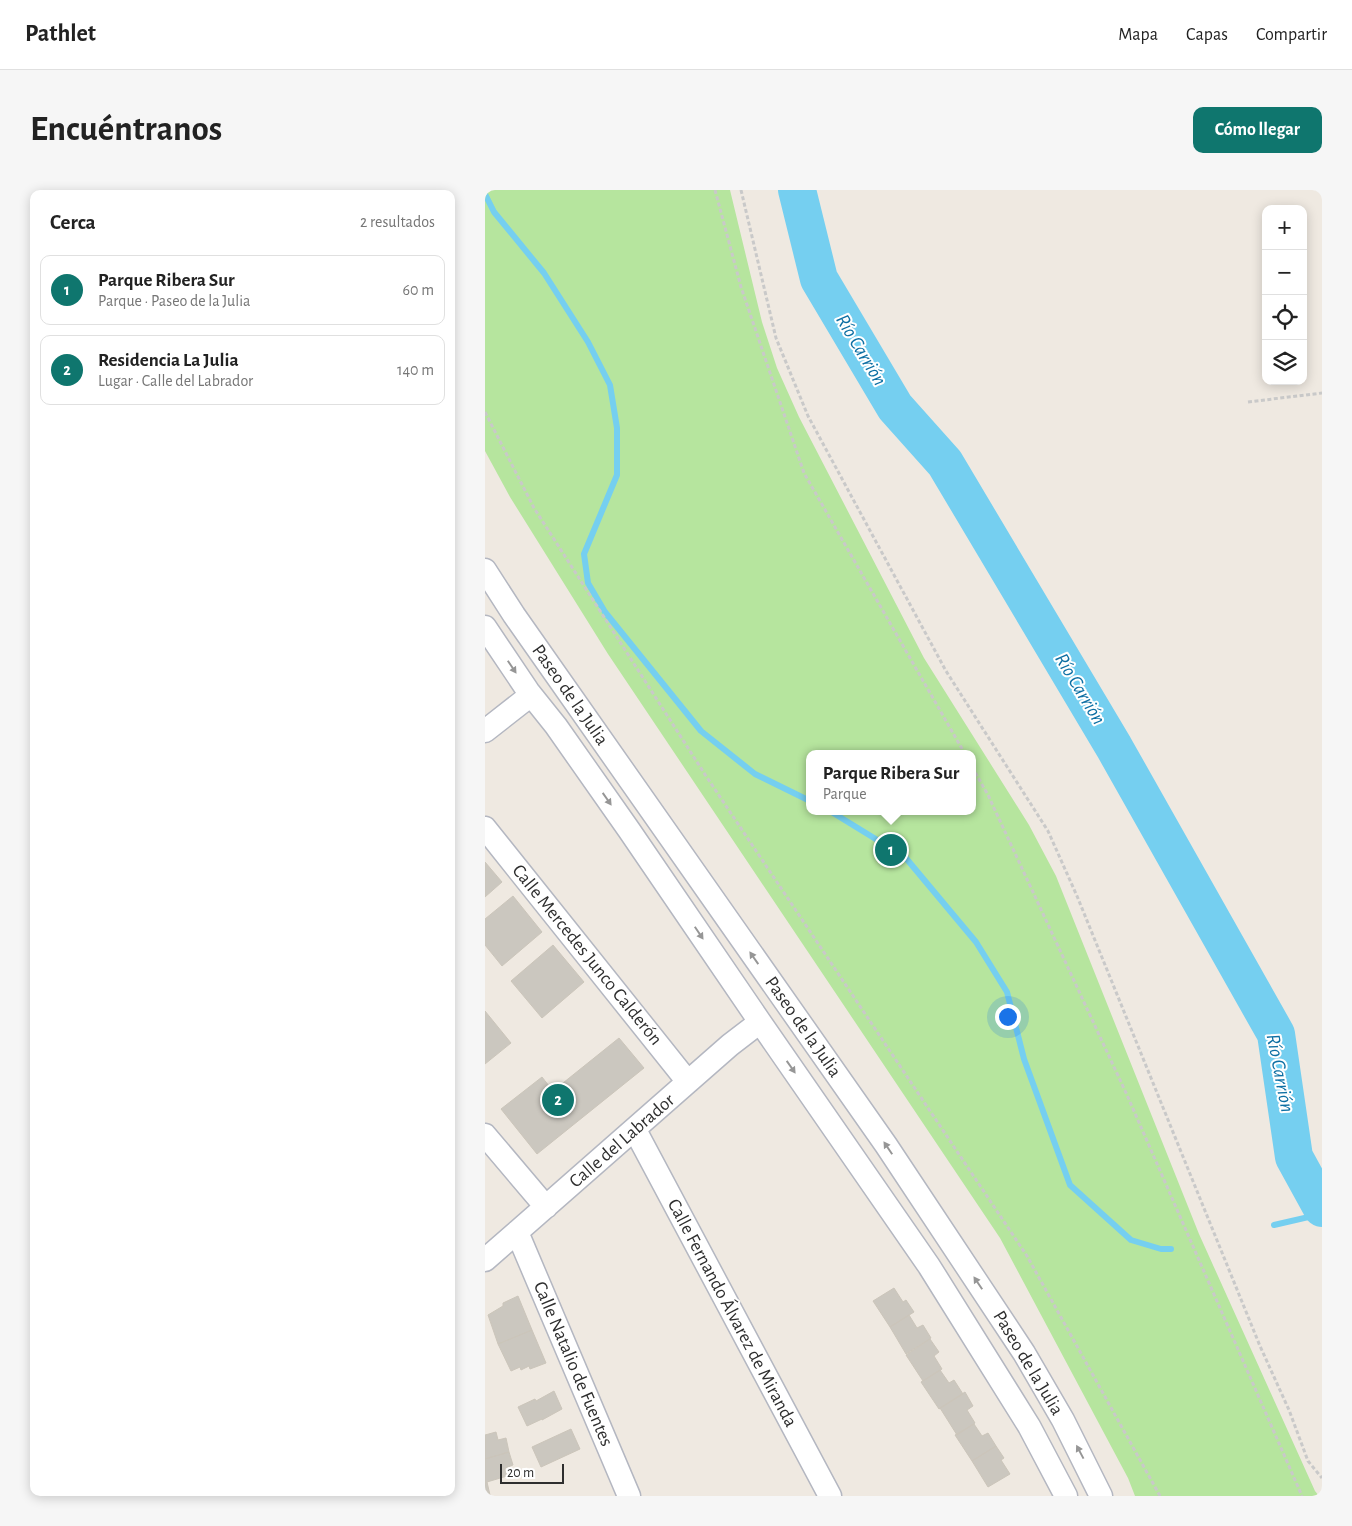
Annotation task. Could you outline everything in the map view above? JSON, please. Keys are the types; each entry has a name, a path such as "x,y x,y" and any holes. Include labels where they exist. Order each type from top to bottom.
{"street":[{"name":"Paseo de la Julia","path":"485,570 514,615 892,1154 1024,1353 1063,1420 1101,1496"},
{"name":"Paseo de la Julia","path":"485,627 531,695 556,726 629,830 962,1316 1029,1426 1067,1496"},
{"path":"485,731 531,695"},
{"name":"Calle Mercedes Junco Calderón","path":"485,828 689,1082"},
{"name":"Calle del Labrador","path":"485,1260 635,1130 730,1044 759,1022"},
{"name":"Calle Fernando Álvarez de Miranda","path":"635,1130 830,1496"},
{"path":"485,1135 546,1208"},
{"name":"Calle Natalio de Fuentes","path":"517,1232 629,1496"}],"path":[{"path":"715,190 741,287 804,473 963,750"},
{"path":"741,190 776,338 808,416 946,671 1048,831 1081,905 1260,1346 1289,1410 1308,1461 1322,1478"},
{"path":"1248,402 1322,393"},
{"path":"485,412 534,508 566,558 706,776 1027,1256 1161,1496"},
{"path":"976,774 988,795 1127,1095 1301,1496"}],"green space":[{"path":"485,190 730,190 762,322 777,368 799,417 924,658 1029,825 1056,876 1199,1234 1315,1491 1319,1496 1135,1496 1128,1478 1000,1238 608,654 510,497 485,451"}],"building":[{"path":"485,862 502,882 485,897"},
{"path":"513,896 542,932 502,966 485,945 485,919"},
{"path":"553,945 584,982 542,1018 511,981"},
{"path":"485,1011 511,1043 485,1064"},
{"path":"619,1038 644,1068 537,1154 501,1109 542,1077 553,1091"},
{"path":"894,1288 903,1302 906,1300 914,1312 890,1327 873,1301"},
{"path":"518,1296 532,1330 498,1344 488,1315 503,1306 503,1303"},
{"path":"909,1315 917,1328 923,1325 931,1338 906,1354 890,1327"},
{"path":"532,1330 546,1363 530,1369 529,1366 521,1370 520,1367 511,1371 498,1344"},
{"path":"930,1339 939,1352 934,1356 942,1369 923,1381 906,1355"},
{"path":"940,1370 949,1383 954,1380 963,1394 939,1409 921,1382"},
{"path":"554,1391 562,1409 527,1426 518,1407 535,1399 536,1401"},
{"path":"965,1392 973,1406 967,1410 975,1423 957,1435 940,1408"},
{"path":"974,1424 982,1436 988,1433 996,1446 972,1461 955,1435"},
{"path":"571,1429 580,1449 541,1467 532,1447"},
{"path":"496,1432 498,1440 506,1438 509,1452 485,1459 485,1435"},
{"path":"996,1446 1004,1458 1001,1460 1010,1474 988,1487 972,1461"},
{"path":"509,1452 513,1465 505,1468 507,1476 487,1482 490,1495 485,1496 485,1459"}],"waterway":[{"name":"Río Carrión","path":"797,190 819,279 895,407 945,463 1114,747 1276,1034 1294,1157 1322,1208"},
{"path":"485,194 494,212 544,273 588,342 610,385 617,428 617,475 584,554 588,583 605,612 701,731 755,774 806,799"},
{"path":"837,815 905,857 976,942 1007,992 1024,1059 1070,1185 1131,1240 1161,1249 1171,1249"},
{"path":"1274,1225 1322,1214"}],"place":[{"name":"Parque Ribera Sur","path":"891,850"},
{"name":"Residencia La Julia","path":"558,1100"}]}
